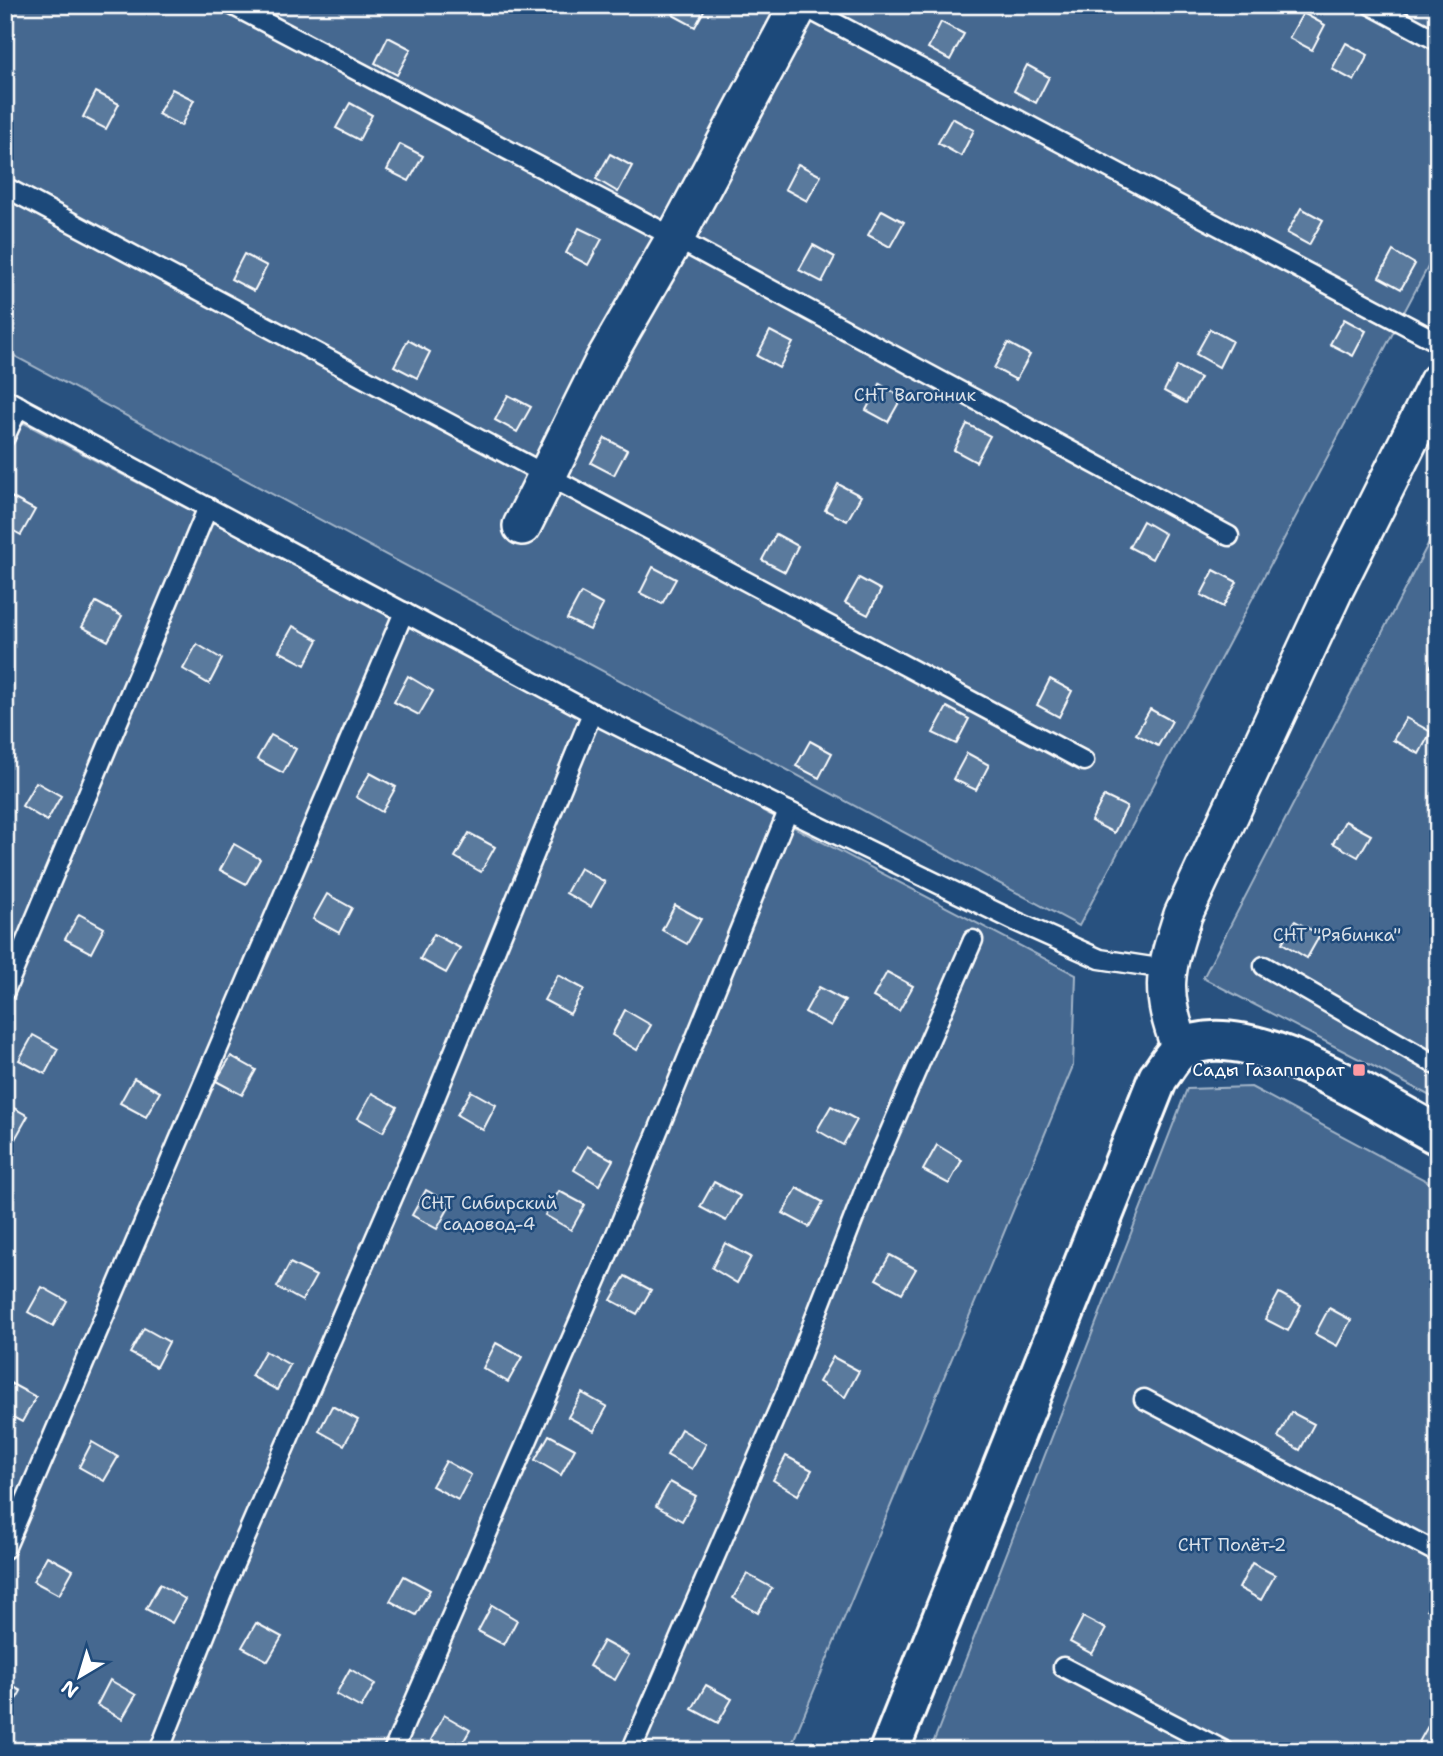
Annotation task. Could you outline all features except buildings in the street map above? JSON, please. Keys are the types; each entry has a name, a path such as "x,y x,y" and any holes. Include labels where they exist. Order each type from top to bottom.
{"street":[{"path":"522,526 604,361 675,238 800,5"},
{"path":"1181,1049 1167,1012 1165,969 1183,915 1328,602 1438,383"},
{"path":"889,1751 1158,1078 1181,1049 1214,1041 1250,1043 1274,1051 1298,1060 1438,1135"}],"lane":[{"path":"232,5 675,238 1229,536"},
{"path":"800,5 1438,342"},
{"path":"1371,5 1438,41"},
{"path":"5,187 547,478 1084,761"},
{"path":"5,438 12,403 592,713 788,811 1100,959 1165,969"},
{"path":"5,991 208,507"},
{"path":"5,1549 404,612"},
{"path":"159,1751 226,1583 422,1130 592,713"},
{"path":"393,1751 603,1266 788,811"},
{"path":"631,1751 787,1390 865,1189 973,940"},
{"path":"1264,966 1438,1066"},
{"path":"1144,1399 1438,1553"},
{"path":"1063,1667 1225,1751"}],"green space":[{"name":"СНТ Вагонник","path":"5,5 1438,5 1438,248 1079,926 5,351"},
{"name":"СНТ Сибирский садовод-4","path":"5,413 1076,975 1073,1066 789,1751 5,1751"},
{"name":"СНТ \"Рябинка\"","path":"1438,525 1438,1100 1203,978"},
{"name":"СНТ Полёт-2","path":"1251,1087 1438,1187 1438,1751 930,1751 1187,1089"}],"place":[{"name":"Сады Газаппарат","path":"1359,1070"}]}
